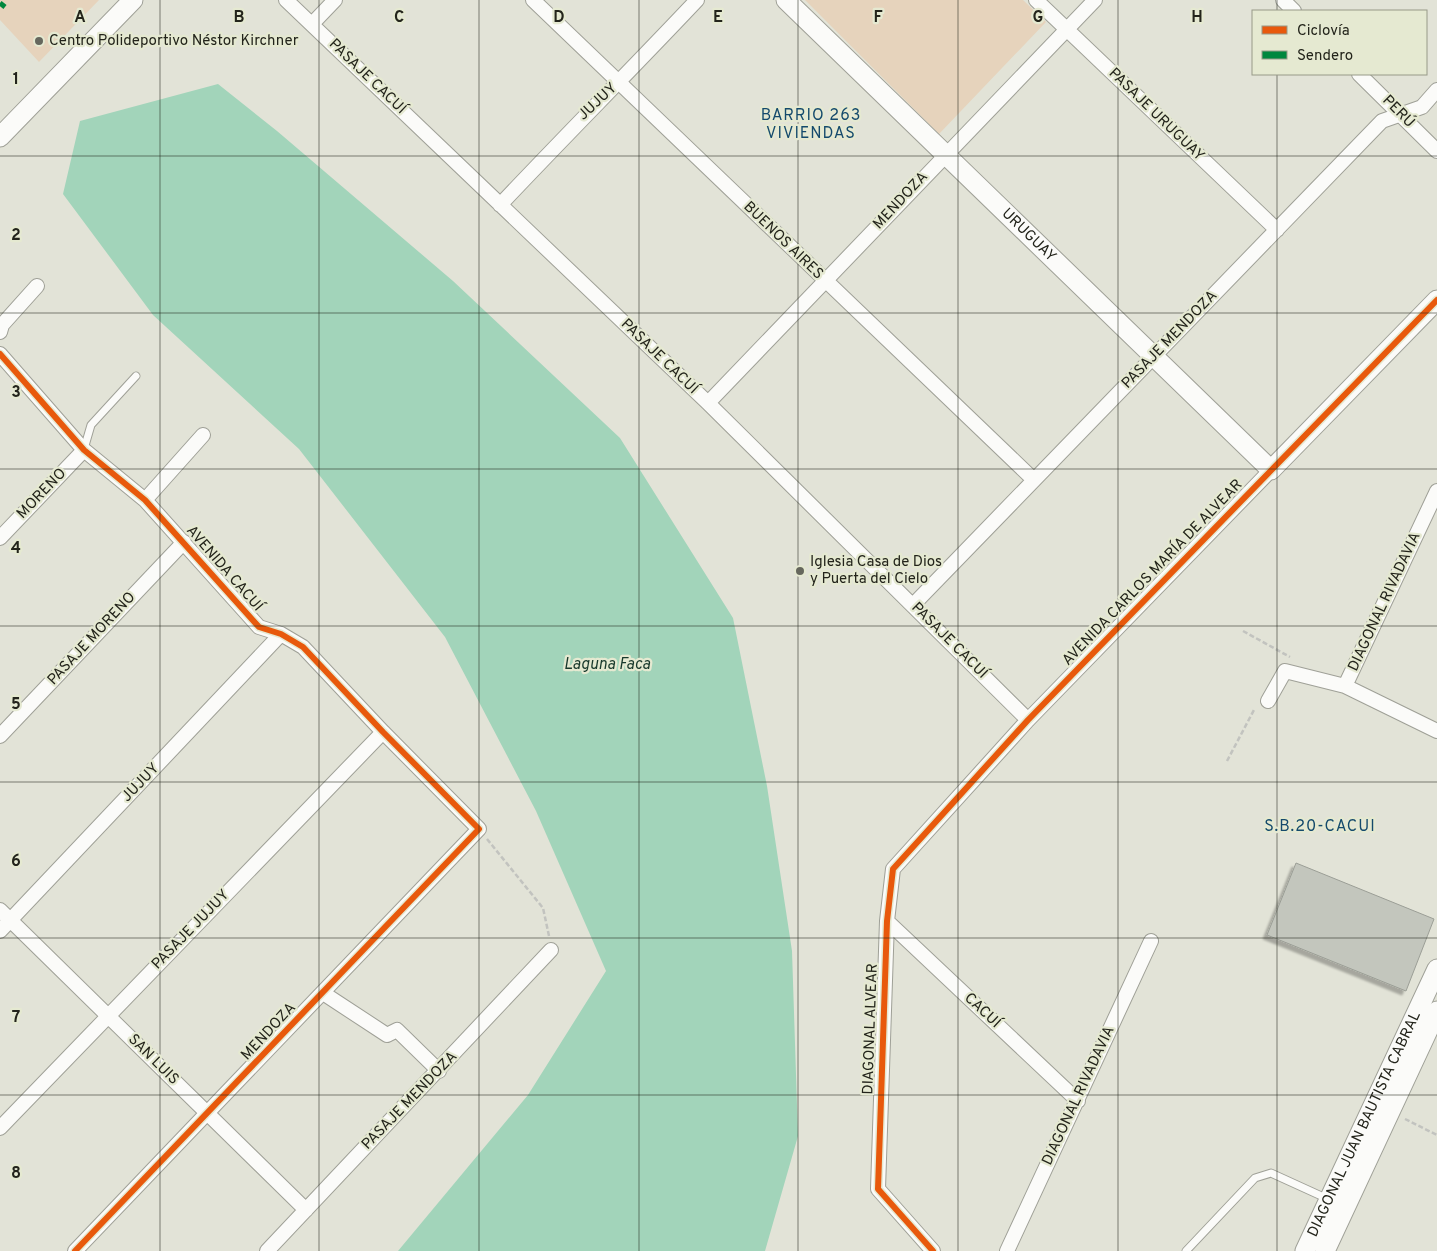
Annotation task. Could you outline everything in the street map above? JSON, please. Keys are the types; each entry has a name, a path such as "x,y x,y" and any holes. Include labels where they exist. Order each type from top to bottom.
{"street":[{"path":"0,137 133,0"},
{"name":"PASAJE CACUÍ","path":"286,0 708,403 1028,720"},
{"path":"312,24 335,0"},
{"name":"BUENOS AIRES","path":"533,0 1034,480"},
{"name":"JUJUY","path":"500,205 585,114 620,83 698,0"},
{"name":"URUGUAY","path":"786,0 1271,470"},
{"name":"PASAJE URUGUAY","path":"1036,0 1277,230"},
{"name":"MENDOZA","path":"708,403 945,154 1095,0"},
{"path":"1283,0 1293,10"},
{"name":"PERÚ","path":"1360,75 1437,151"},
{"name":"PASAJE MENDOZA","path":"913,605 1382,121 1422,106 1437,90"},
{"path":"0,332 2,325 37,286"},
{"name":"AVENIDA CARLOS MARÍA DE ALVEAR","path":"893,869 1028,720 1437,300"},
{"name":"AVENIDA CACUÍ","path":"0,354 84,450 145,500 259,627 282,634 303,647 383,732 480,829"},
{"path":"145,500 203,435"},
{"name":"MORENO","path":"0,538 84,450"},
{"name":"DIAGONAL RIVADAVIA","path":"1345,686 1437,491"},
{"name":"PASAJE MORENO","path":"0,736 184,542"},
{"name":"JUJUY","path":"0,931 282,634"},
{"path":"1268,701 1285,671 1345,686 1437,731"},
{"name":"PASAJE JUJUY","path":"0,1128 383,732"},
{"name":"MENDOZA","path":"76,1251 480,829"},
{"name":"DIAGONAL ALVEAR","path":"893,869 887,921 878,1190 933,1251"},
{"name":"SAN LUIS","path":"0,910 306,1210"},
{"name":"CACUÍ","path":"887,921 1078,1101"},
{"name":"DIAGONAL RIVADAVIA","path":"1007,1251 1151,941"},
{"name":"PASAJE MENDOZA","path":"267,1251 439,1071 551,950"},
{"name":"DIAGONAL JUAN BAUTISTA CABRAL","path":"1305,1251 1436,974"},
{"path":"323,993 387,1036 397,1030 439,1071"},
{"name":"DIAGONAL JUAN BAUTISTA CABRAL","path":"1325,1251 1437,1011"},
{"path":"1338,1178 1355,1187"}],"lane":[{"path":"84,450 91,425 136,376"},
{"path":"1186,1251 1255,1178 1271,1173 1329,1199"}],"path":[{"path":"1243,631 1290,657 1285,671"},
{"path":"1227,761 1258,702 1268,701"},
{"path":"480,829 543,908 551,950"},
{"path":"1390,1112 1437,1135"}],"shaded area":[{"name":"Centro Polideportivo Néstor Kirchner","path":"0,0 99,0 39,62 0,20"},
{"path":"805,0 1023,0 1046,22 939,134"}],"water":[{"name":"Laguna Faca","path":"218,84 277,131 453,281 620,438 733,618 767,786 792,951 798,1136 765,1251 398,1251 528,1095 606,971 536,811 445,637 299,449 153,315 63,194 80,121"}],"building":[{"path":"1296,863 1434,919 1406,991 1267,935"}],"marked path":[{"path":"0,3 5,7"}],"cycle path":[{"path":"933,1251 878,1189 887,921 893,869 1028,720 1437,300"},
{"path":"0,354 84,450 145,500 259,627 281,634 303,647 383,732 479,829 75,1251"}],"place":[{"name":"Centro Polideportivo Néstor Kirchner","path":"39,41"},
{"name":"Iglesia Casa de Dios y Puerta del Cielo","path":"800,571"}],"district":[{"name":"BARRIO 263 VIVIENDAS","path":"811,125"},
{"name":"S.B.20-CACUI","path":"1320,827"}]}
